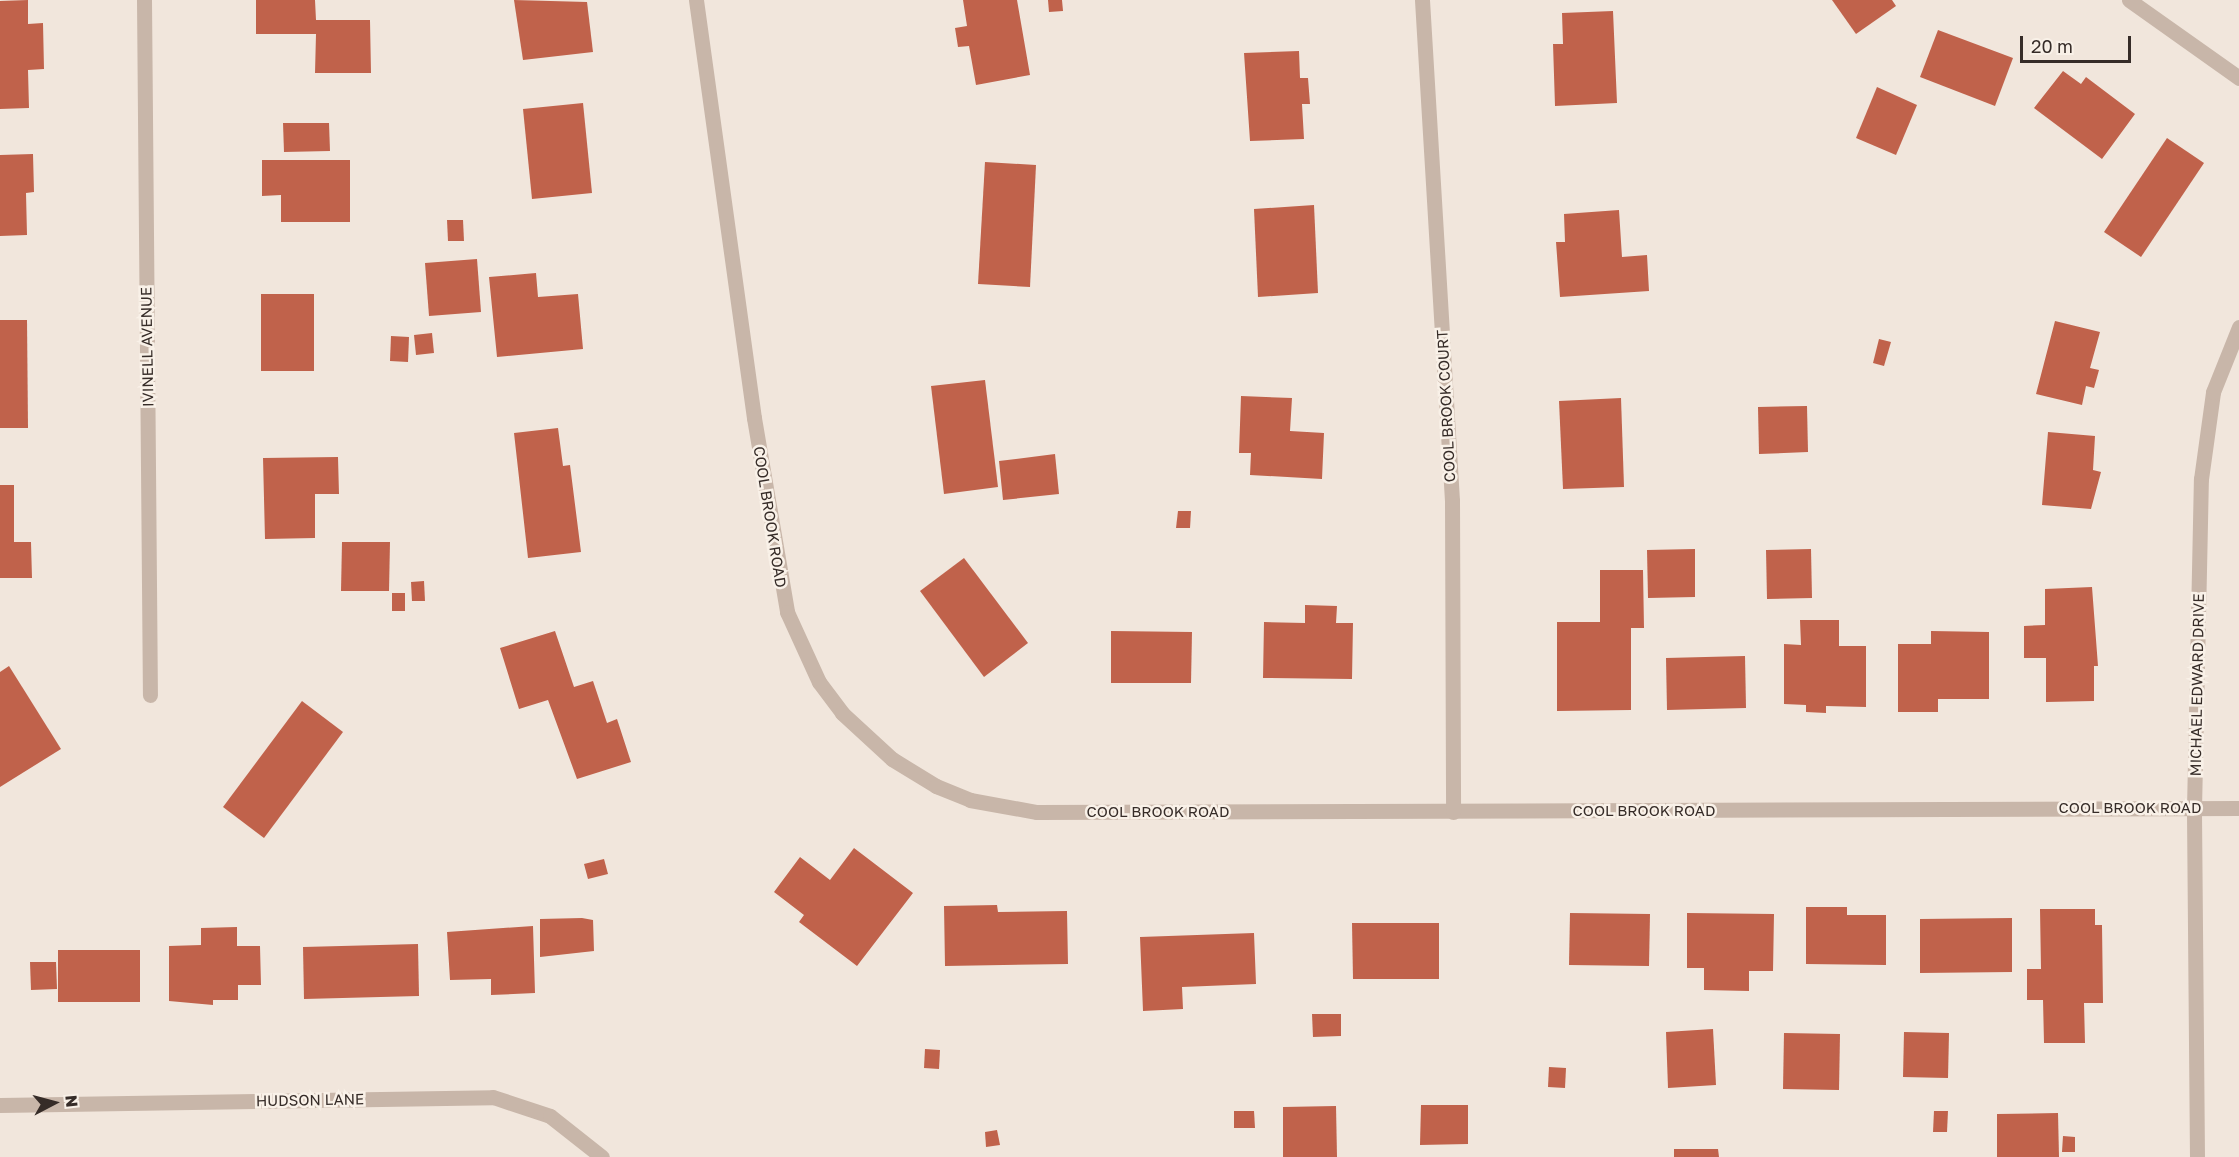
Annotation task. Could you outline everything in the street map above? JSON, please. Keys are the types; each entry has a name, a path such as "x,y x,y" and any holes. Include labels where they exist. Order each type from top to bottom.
{"street":[{"name":"IVINELL AVENUE","path":"144,0 150,695"},
{"name":"COOL BROOK ROAD","path":"696,0 780,579 801,648 842,713 892,759 936,786 1005,808 1453,812 2239,808"},
{"name":"COOL BROOK COURT","path":"1422,0 1452,501 1453,812"},
{"path":"2129,0 2239,78"},
{"name":"MICHAEL EDWARD DRIVE","path":"2197,1157 2194,809 2204,437 2214,392 2239,327"},
{"name":"HUDSON LANE","path":"0,1105 493,1096 550,1116 602,1157"}],"building":[{"path":"28,0 28,24 43,23 44,69 28,70 29,108 0,109 0,1"},
{"path":"256,0 315,0 316,20 370,20 371,73 315,73 316,34 256,34"},
{"path":"514,0 587,2 593,52 523,60"},
{"path":"963,0 1017,0 1030,75 976,85 969,46 958,47 955,28 967,26"},
{"path":"1048,0 1062,0 1063,11 1049,12"},
{"path":"1832,0 1892,0 1896,6 1856,34"},
{"path":"1613,11 1617,103 1555,106 1553,44 1563,44 1562,13"},
{"path":"1938,30 2013,58 1995,106 1920,77"},
{"path":"1299,51 1300,78 1308,78 1310,104 1302,104 1304,139 1250,141 1244,53"},
{"path":"2063,71 2081,84 2086,77 2135,114 2102,159 2034,108"},
{"path":"1877,87 1917,105 1896,155 1856,138"},
{"path":"583,103 592,193 532,199 523,109"},
{"path":"283,123 329,123 330,151 284,152"},
{"path":"2167,138 2204,163 2141,257 2104,232"},
{"path":"33,154 34,192 26,193 27,235 0,236 0,155"},
{"path":"262,160 350,160 350,222 281,222 281,195 262,196"},
{"path":"985,162 1036,165 1030,287 978,284"},
{"path":"1314,205 1318,293 1258,297 1254,209"},
{"path":"1619,210 1622,257 1647,255 1649,291 1560,297 1556,242 1565,242 1564,214"},
{"path":"447,220 463,220 464,241 448,241"},
{"path":"477,259 481,312 429,316 425,263"},
{"path":"536,273 538,297 578,294 583,349 497,357 489,277"},
{"path":"261,294 314,294 314,371 261,371"},
{"path":"0,320 27,320 28,428 0,428"},
{"path":"2055,321 2100,332 2090,368 2099,370 2094,388 2086,386 2082,405 2036,394"},
{"path":"432,333 434,353 416,355 414,335"},
{"path":"391,336 409,337 408,362 390,361"},
{"path":"1879,339 1891,342 1884,366 1873,363"},
{"path":"985,380 998,487 944,494 931,386"},
{"path":"1241,396 1292,398 1290,431 1324,433 1322,479 1250,475 1251,453 1239,453"},
{"path":"1621,398 1624,487 1563,489 1559,401"},
{"path":"1807,406 1808,452 1759,454 1758,407"},
{"path":"558,428 563,466 570,465 581,552 528,558 514,433"},
{"path":"2048,432 2095,436 2093,470 2101,472 2091,509 2042,505"},
{"path":"1055,454 1059,494 1003,500 999,461"},
{"path":"338,457 339,494 315,494 315,538 265,539 263,458"},
{"path":"0,485 14,485 14,542 31,542 32,578 0,578"},
{"path":"1178,511 1191,511 1190,528 1176,528"},
{"path":"342,542 390,542 389,591 341,591"},
{"path":"1695,549 1695,597 1648,598 1647,550"},
{"path":"1811,549 1812,598 1767,599 1766,550"},
{"path":"964,558 1028,643 984,677 920,591"},
{"path":"1600,570 1643,570 1644,628 1631,628 1631,710 1557,711 1557,622 1600,622"},
{"path":"424,581 425,601 412,601 411,582"},
{"path":"2092,587 2098,666 2094,666 2094,701 2046,702 2046,658 2024,658 2024,626 2045,625 2045,589"},
{"path":"392,593 405,593 405,611 392,611"},
{"path":"1305,605 1337,606 1336,623 1353,623 1352,679 1263,678 1264,622 1305,623"},
{"path":"1800,620 1839,620 1839,646 1866,646 1866,707 1826,706 1826,713 1806,712 1806,705 1784,704 1784,644 1801,645"},
{"path":"555,631 574,687 593,681 607,723 617,719 631,762 577,779 548,700 519,709 500,648"},
{"path":"1111,631 1192,632 1191,683 1111,683"},
{"path":"1931,631 1989,632 1989,699 1938,699 1938,712 1898,712 1898,644 1931,644"},
{"path":"1745,656 1746,708 1667,710 1666,658"},
{"path":"9,666 61,749 0,787 0,672"},
{"path":"302,701 343,732 264,838 223,807"},
{"path":"854,848 913,893 857,966 799,922 804,915 774,892 800,857 830,880"},
{"path":"604,859 608,874 588,879 584,864"},
{"path":"997,905 998,912 1067,911 1068,964 945,966 944,906"},
{"path":"1806,907 1847,907 1847,915 1886,915 1886,965 1806,964"},
{"path":"2040,909 2095,909 2095,925 2102,925 2103,1003 2084,1003 2085,1043 2044,1043 2043,1000 2027,1000 2027,969 2041,969"},
{"path":"1570,913 1650,914 1649,966 1569,965"},
{"path":"1687,913 1774,914 1773,971 1749,971 1749,991 1704,990 1704,968 1687,968"},
{"path":"2012,918 2012,972 1920,973 1920,919"},
{"path":"540,919 593,920 594,951 540,957"},
{"path":"1352,923 1439,923 1439,979 1353,979"},
{"path":"533,926 535,993 491,995 491,979 450,980 447,932"},
{"path":"237,927 237,946 260,946 261,985 238,985 238,1000 213,1000 213,1005 169,1001 169,946 201,945 201,928"},
{"path":"1254,933 1256,984 1182,987 1183,1009 1143,1011 1140,937"},
{"path":"418,944 419,996 304,999 303,947"},
{"path":"58,950 140,950 140,1002 58,1002"},
{"path":"30,962 56,962 57,989 31,990"},
{"path":"1312,1014 1341,1014 1341,1036 1313,1037"},
{"path":"1713,1029 1716,1085 1668,1088 1666,1032"},
{"path":"1904,1032 1949,1033 1948,1078 1903,1077"},
{"path":"1784,1033 1840,1034 1839,1090 1783,1089"},
{"path":"925,1049 940,1050 939,1069 924,1068"},
{"path":"1549,1067 1566,1068 1565,1088 1548,1087"},
{"path":"1421,1105 1468,1105 1468,1144 1420,1145"},
{"path":"1336,1106 1337,1157 1283,1157 1283,1107"},
{"path":"1234,1111 1254,1111 1255,1128 1234,1128"},
{"path":"1934,1111 1948,1111 1947,1132 1933,1132"},
{"path":"2058,1113 2059,1157 1997,1157 1997,1114"},
{"path":"997,1130 1000,1145 986,1147 985,1132"},
{"path":"2063,1136 2075,1137 2075,1152 2062,1152"},
{"path":"1674,1149 1718,1149 1719,1157 1674,1157"}]}
